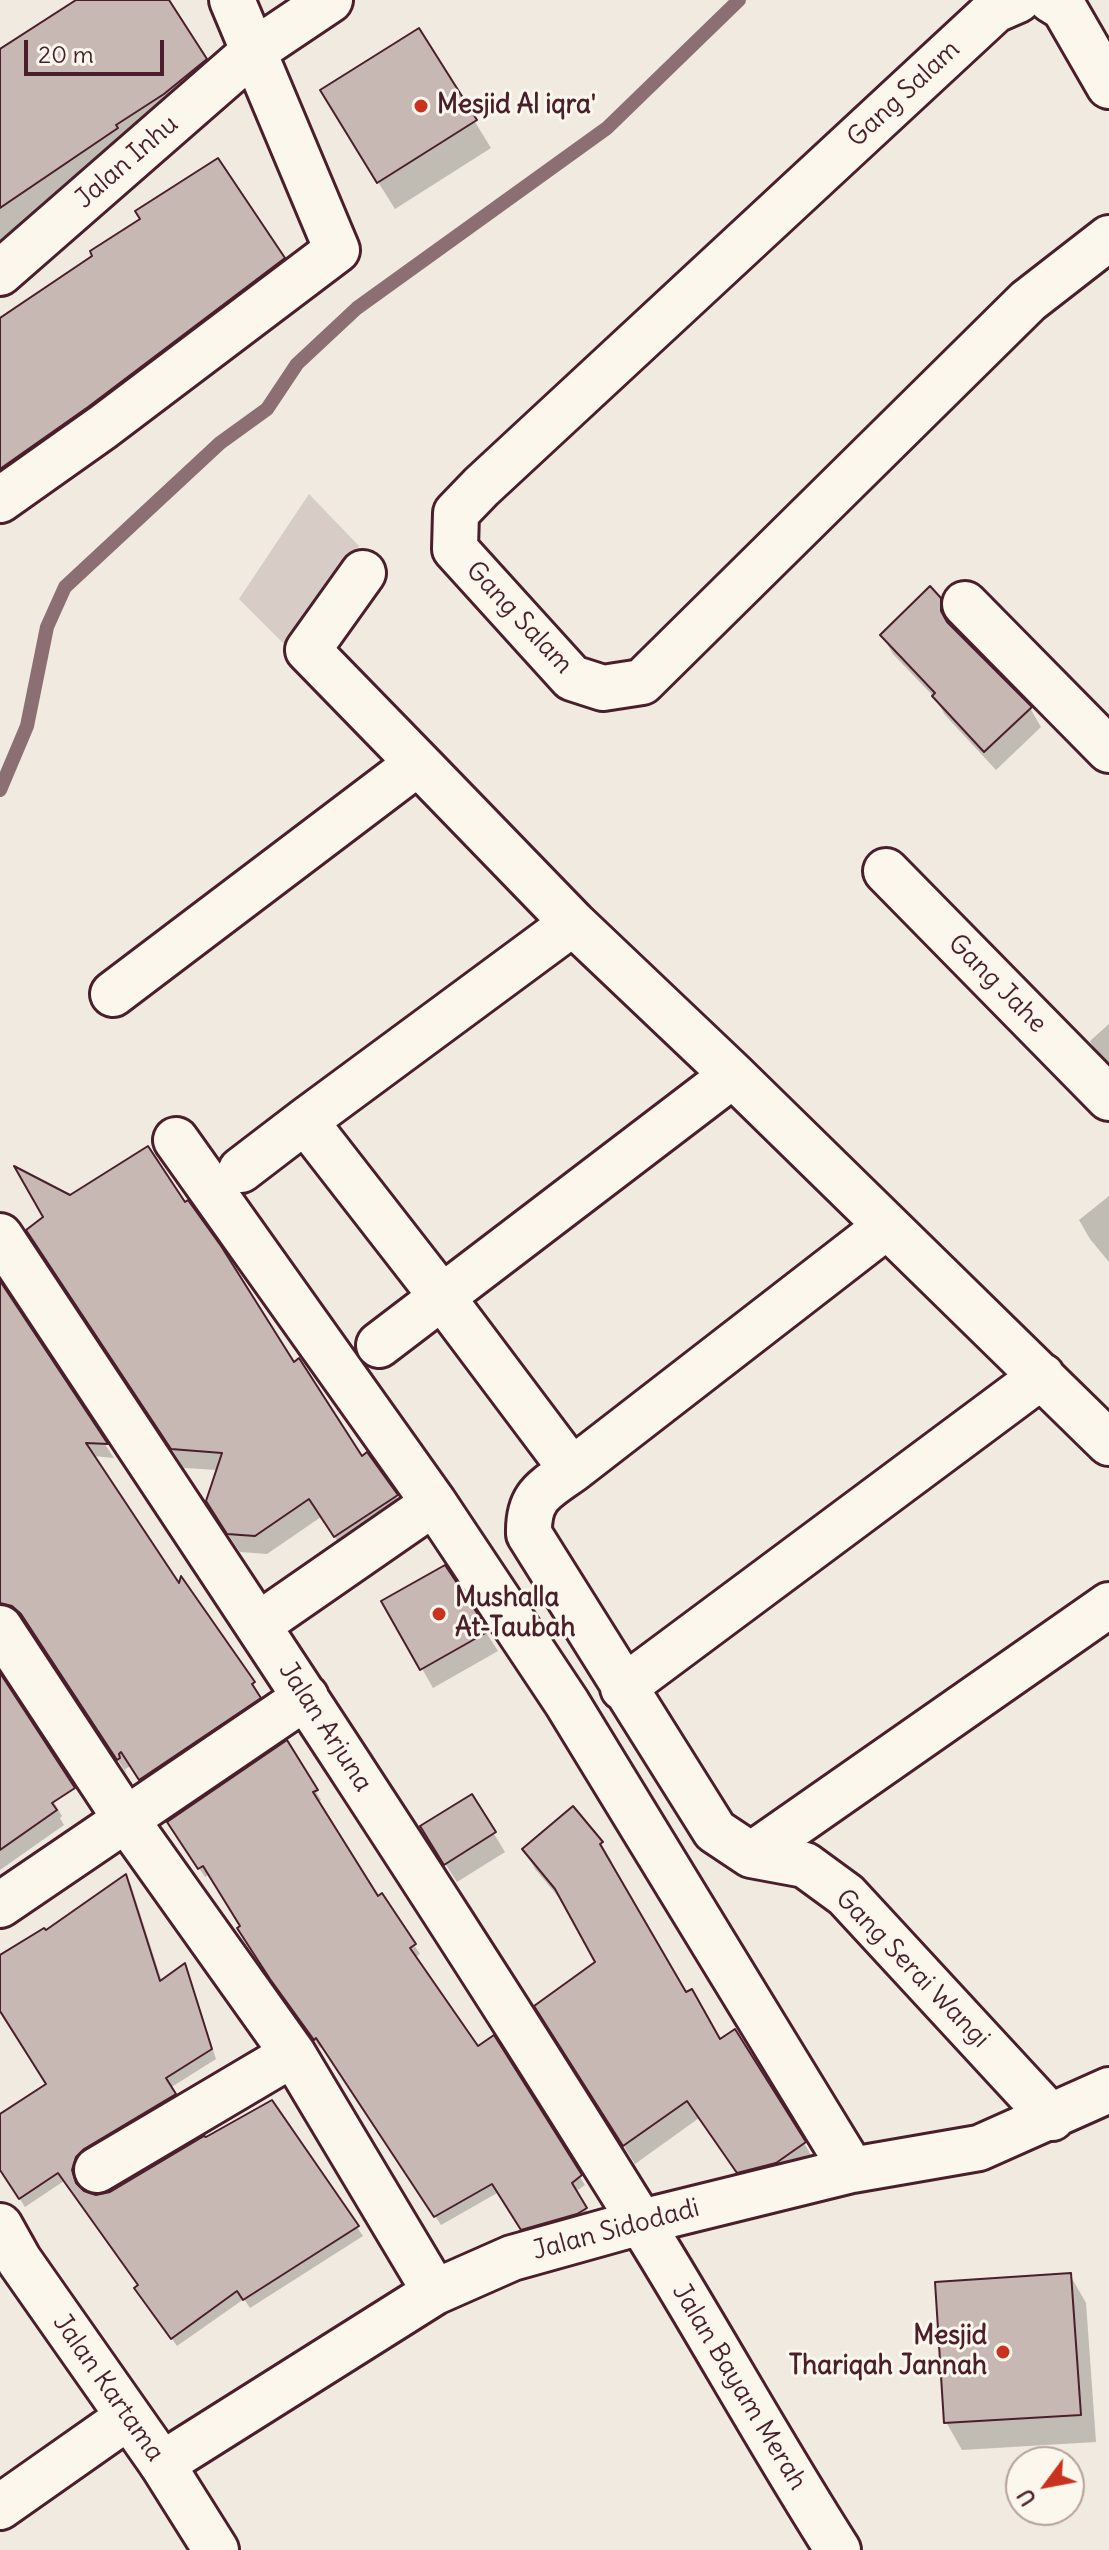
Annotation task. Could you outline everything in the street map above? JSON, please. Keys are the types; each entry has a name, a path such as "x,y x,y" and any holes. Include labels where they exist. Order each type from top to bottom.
{"street":[{"path":"0,500 103,427 337,250 232,0"},
{"name":"Jalan Inhu","path":"0,273 254,51 330,0"},
{"name":"Gang Salam","path":"1018,0 995,10 481,487 456,513 455,549 572,678 603,688 642,682 1028,301 1109,238"},
{"path":"1051,0 1064,8 1109,86"},
{"path":"363,573 308,650 573,923 1109,1443"},
{"path":"965,604 1109,750"},
{"path":"113,994 418,763"},
{"name":"Gang Jahe","path":"886,871 1109,1098"},
{"path":"241,1170 573,923"},
{"path":"379,1345 733,1075"},
{"path":"305,1121 572,1470"},
{"path":"176,1140 434,1503 567,1703 852,2170"},
{"path":"887,1226 541,1492 529,1514 529,1534 715,1831 751,1855 1109,1605"},
{"name":"Jalan Arjuna","path":"0,1236 306,1697 641,2222"},
{"path":"623,1688 1042,1376"},
{"path":"258,1625 434,1503"},
{"path":"0,1628 125,1818 293,2054 435,2292"},
{"path":"0,1905 306,1697"},
{"name":"Gang Serai Wangi","path":"751,1855 805,1865 846,1895 1052,2118"},
{"path":"97,2170 293,2054"},
{"name":"Jalan Sidodadi","path":"162,2464 435,2292 512,2258 641,2222 852,2170 979,2148 1109,2090"},
{"name":"Jalan Bayam Merah","path":"641,2222 787,2471 838,2550"},
{"name":"Jalan Kartama","path":"0,2226 19,2260 162,2464 216,2550"},
{"path":"0,2507 128,2417"}],"shaded area":[{"path":"309,494 359,546 284,644 239,599"}],"building":[{"path":"76,0 169,0 207,59 164,94 116,125 118,128 0,208 0,49"},
{"path":"419,28 477,120 377,183 320,90"},
{"path":"218,158 285,258 88,407 0,469 0,318 92,256 90,251 140,219 135,211"},
{"path":"930,586 941,598 941,611 947,622 1032,707 984,752 932,696 935,693 880,635"},
{"path":"148,1146 185,1202 188,1200 221,1246 294,1362 299,1358 362,1456 367,1452 398,1495 334,1537 309,1499 255,1536 227,1534 206,1501 222,1453 171,1449 26,1230 43,1217 14,1166 70,1195"},
{"path":"0,1281 108,1444 86,1443 179,1583 181,1576 255,1682 252,1684 261,1698 139,1780 121,1752 117,1760 21,1614 12,1606 0,1603"},
{"name":"Mushalla At-Taubah","path":"445,1565 489,1631 420,1670 381,1601"},
{"path":"0,1673 75,1788 52,1803 57,1810 0,1850"},
{"path":"287,1740 318,1790 313,1792 378,1896 382,1893 416,1944 410,1948 478,2046 494,2035 582,2175 572,2183 587,2208 577,2214 521,2230 492,2184 434,2217 316,2038 314,2040 270,1979 203,1866 198,1869 167,1822"},
{"path":"472,1794 496,1832 444,1865 420,1826"},
{"path":"573,1806 603,1842 600,1844 686,1992 692,1989 720,2039 735,2029 806,2142 776,2163 737,2173 687,2101 623,2146 534,2006 595,1962 555,1889 522,1849"},
{"path":"126,1874 160,1981 185,1963 212,2049 166,2078 176,2094 84,2149 76,2157 72,2170 76,2183 84,2191 96,2195 110,2192 272,2100 359,2226 243,2300 237,2291 171,2339 134,2288 138,2285 58,2173 19,2199 0,2170 0,2114 46,2084 0,2011 0,1955 44,1928 46,1930"},
{"path":"1071,2273 1081,2415 944,2423 935,2282"}],"waterway":[{"path":"0,790 27,726 47,627 65,587 220,443 267,409 297,364 357,308 607,128 739,0"}],"place":[{"name":"Mesjid Al iqra'","path":"421,106"},
{"name":"Mushalla At-Taubah","path":"439,1614"},
{"name":"Mesjid Thariqah Jannah","path":"1003,2352"}]}
